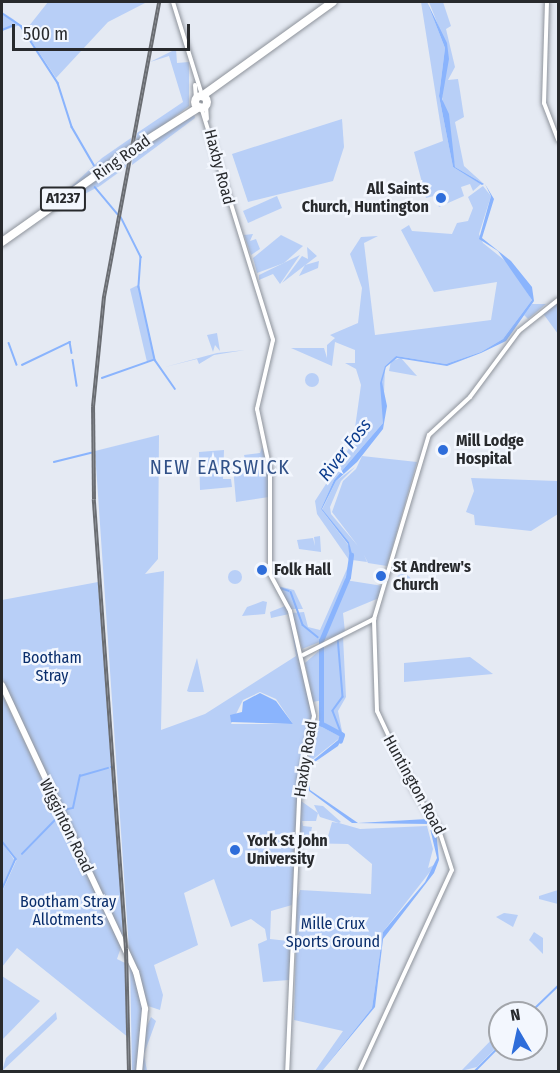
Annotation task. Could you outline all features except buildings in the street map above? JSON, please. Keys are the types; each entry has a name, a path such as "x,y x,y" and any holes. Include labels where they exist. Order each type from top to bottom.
{"highway":[{"name":"Ring Road","path":"2,242 201,102 333,2"}],"main road":[{"name":"Wigginton Road","path":"2,685 136,972 145,1014 139,1071"}],"street":[{"name":"Haxby Road","path":"173,2 232,214 249,257 274,346 257,410 270,470 270,574 305,654 314,716 297,822 287,1071"},
{"path":"548,2 543,74 548,120 558,140"},
{"name":"Huntington Road","path":"359,1071 452,870 438,827 414,790 377,711 374,620 429,435 470,398 519,330 558,300"},
{"path":"305,654 374,620"}],"green space":[{"path":"48,2 147,2 108,22 56,78 25,31"},
{"path":"421,2 427,2 445,48 439,96 453,167 481,184 473,191 470,184 461,187 464,196 439,207 434,196 426,198 414,152 443,141"},
{"path":"429,2 443,2 451,26 446,29 455,67 448,80 458,79 464,117 455,122 464,166 484,184 455,167 442,97 447,48"},
{"path":"2,12 13,19 20,25 2,31"},
{"path":"176,49 177,63 189,62 189,106 135,146 137,133 183,102 169,56 150,62"},
{"path":"194,114 195,118 132,165 133,153"},
{"path":"342,119 344,147 333,181 248,202 232,154"},
{"path":"131,138 130,150 60,197 102,158"},
{"path":"128,156 126,167 100,186 44,215"},
{"path":"483,186 491,196 479,234 483,243 508,263 532,300 503,339 481,352 446,364 396,356 385,366 383,423 334,480 321,509 349,546 349,560 317,514 315,501 353,442 361,385 356,369 345,363 355,363 355,350 335,342 332,366 291,348 324,348 327,358 327,345 335,338 330,335 358,323 362,288 350,254 361,237 378,236 364,243 375,335 491,320 497,282 434,292 401,230 409,225 412,231 452,234 457,223 468,221 473,208 468,197"},
{"path":"277,196 282,208 248,223 243,211"},
{"path":"253,234 250,241 256,239 260,249 251,255 244,235"},
{"path":"281,235 303,246 284,263 257,273 253,258"},
{"path":"307,247 317,256 282,283 302,256 308,259"},
{"path":"300,255 280,284 273,274 259,280 259,275"},
{"path":"319,261 318,268 299,276 305,265"},
{"path":"138,285 155,359 147,362 130,289"},
{"path":"558,303 558,334 542,312"},
{"path":"532,304 546,304 528,319 524,315"},
{"path":"217,333 220,351 215,345 213,352 207,335"},
{"path":"245,350 214,355 199,364 197,359 165,367 217,353"},
{"path":"401,358 417,376 389,371 391,361"},
{"path":"312,373 317,375 319,380 317,385 312,387 307,385 305,380 307,375"},
{"path":"159,435 158,559 145,574 164,571 161,730 205,714 296,656 289,614 271,618 270,612 285,606 289,613 312,715 298,776 292,905 271,911 270,939 288,941 292,920 289,980 263,982 258,944 267,940 265,929 251,919 231,927 214,879 184,893 198,945 154,965 163,995 160,1010 148,1006 129,949 95,451","holes":["260,692 276,699 293,724 231,724 243,700"]},
{"path":"262,447 266,461 246,463 244,455 260,453"},
{"path":"224,450 223,479 231,479 232,487 200,490 199,452"},
{"path":"362,456 417,462 387,566 368,563 364,555 367,562 352,560 349,542 322,510 336,481 355,467 341,481 330,507 331,514 358,546 332,512 343,481 356,469"},
{"path":"267,466 269,497 236,502 233,467 240,473"},
{"path":"471,478 557,481 558,514 531,531 475,525 474,515 466,512 474,491"},
{"path":"320,536 321,552 299,549 297,540 313,538 315,546 314,537"},
{"path":"350,562 345,580 383,586 379,598 343,613 345,632 302,649 292,613 304,612 308,627 320,630"},
{"path":"232,570 238,570 242,577 238,584 232,584 228,580 228,574"},
{"path":"403,574 409,577 412,583 409,589 403,592 397,589 394,583 397,577"},
{"name":"Bootham Stray","path":"98,582 124,935 122,936 14,714 2,676 2,600"},
{"path":"278,586 294,590 303,609 291,609"},
{"path":"263,601 267,602 265,614 242,616 247,607"},
{"path":"343,637 346,697 338,711 343,736 322,721 322,649"},
{"path":"321,649 323,700 313,702 305,663"},
{"path":"470,657 493,674 404,682 404,663"},
{"path":"197,658 204,692 189,692 187,691"},
{"name":"Bootham Stray","path":"2,694 121,947 117,959 125,963 129,1038 17,948 2,967 2,892 17,859 2,840"},
{"path":"320,719 322,727 341,737 307,764"},
{"name":"Mille Crux Sports Ground","path":"301,801 318,813 316,821 302,821 303,826 312,827 310,838 327,840 332,822 360,829 427,826 433,849 428,868 436,864 383,932 372,1008 322,1071 315,1071 343,1031 294,1020 297,900 300,890 371,894 372,864 348,844 300,843"},
{"path":"314,805 323,806 341,822 320,817"},
{"path":"2,842 15,861 2,889"},
{"path":"558,890 558,904 539,899 539,896"},
{"path":"504,913 518,915 513,927 496,917"},
{"path":"534,932 543,938 543,954 529,940"},
{"path":"130,960 143,1001 138,1071 132,1071"},
{"path":"2,976 40,1001 2,1040"},
{"path":"56,1012 57,1019 2,1071 6,1058"},
{"path":"151,1017 156,1021 144,1054 147,1071 142,1071 146,1028"},
{"path":"488,1043 488,1056 477,1067 461,1071"}],"water":[{"path":"427,2 447,43 449,59 442,99 449,114 455,167 484,184 482,185 453,167 439,96 445,48"},
{"path":"485,184 494,199 482,238 511,261 532,287 534,301 506,341 481,353 447,366 397,358 386,367 382,382 387,406 383,429 357,462 336,481 322,509 349,542 352,554 350,560 348,544 321,509 334,480 383,423 380,383 385,366 396,356 446,364 481,352 503,339 532,300 498,251 479,239 491,196"},
{"path":"260,693 276,701 293,724 231,722 230,715 242,712 243,702"},
{"path":"343,736 338,746 306,768 310,790 358,823 427,819 436,830 439,860 434,873 383,939 375,1007 322,1071 372,1008 383,932 425,882 437,858 429,824 352,823 309,791 304,768"}],"waterway":[{"path":"2,13 21,26 58,83 72,127 94,165"},
{"path":"2,30 12,26"},
{"path":"95,187 118,214"},
{"path":"121,217 141,257 139,287 155,360 175,389"},
{"path":"22,365 70,342 72,353"},
{"path":"9,343 17,365"},
{"path":"73,360 77,386"},
{"path":"102,378 153,360"},
{"path":"54,462 91,453"},
{"name":"River Foss","path":"340,741 342,735 321,724 321,641 348,577 351,555"},
{"path":"280,588 289,591"},
{"path":"291,592 303,625 318,637"},
{"path":"338,637 343,697 333,711 342,735"},
{"path":"64,810 73,808 80,776 108,768"},
{"path":"22,854 57,818"},
{"path":"2,841 16,859 2,890"},
{"path":"542,1001 558,986"},
{"path":"474,1072 488,1058"}],"railway":[{"path":"129,1072 126,949 94,499 93,407 104,297 159,2"}],"place":[{"name":"All Saints Church, Huntington","path":"441,198"},
{"name":"Mill Lodge Hospital","path":"443,450"},
{"name":"Folk Hall","path":"262,570"},
{"name":"St Andrew's Church","path":"381,576"},
{"name":"York St John University","path":"235,850"}],"district":[{"name":"NEW EARSWICK","path":"220,467"}],"park label":[{"name":"Bootham Stray Allotments","path":"68,911"}]}
